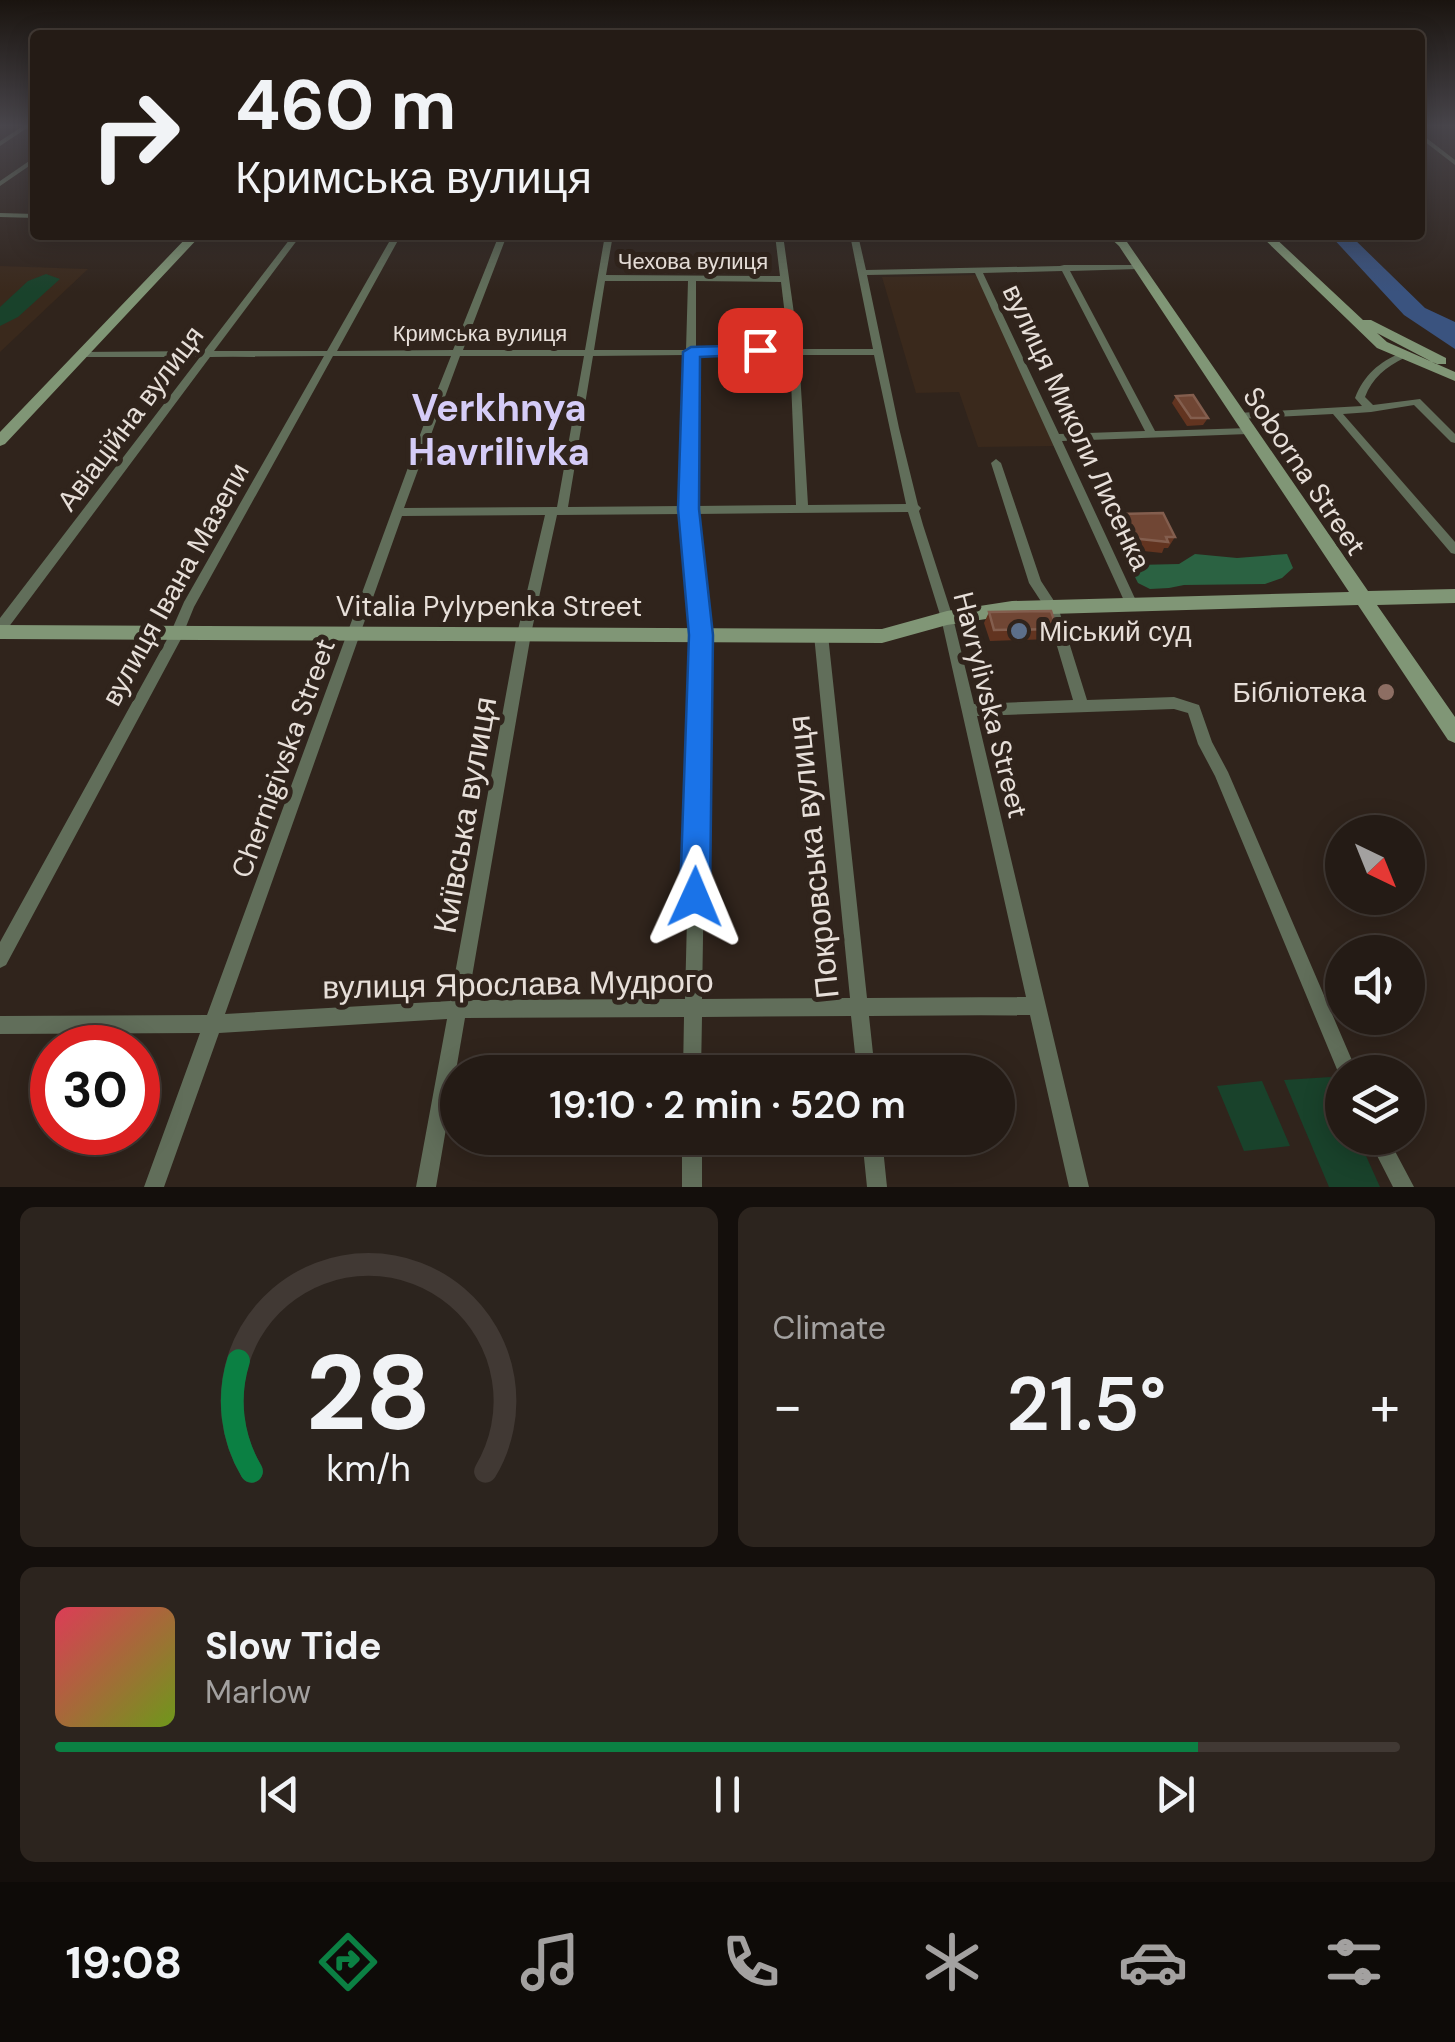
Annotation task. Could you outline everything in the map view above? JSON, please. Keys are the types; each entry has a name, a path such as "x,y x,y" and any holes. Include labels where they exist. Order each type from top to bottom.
{"street":[{"path":"0,215 30,216"},
{"path":"0,441 190,240"},
{"name":"Авіаційна вулиця","path":"0,630 293,240"},
{"name":"вулиця Івана Мазепи","path":"0,959 176,635 188,606 394,240"},
{"name":"Chernigivska Street","path":"154,1187 500,240"},
{"name":"Київська вулиця","path":"426,1187 524,634 557,511 608,240"},
{"path":"779,240 794,350 802,508"},
{"name":"Havrylivska Street","path":"855,240 914,508 930,572 947,618 1079,1187"},
{"name":"Soborna Street","path":"1118,240 1455,734"},
{"path":"1271,240 1382,345 1455,378"},
{"path":"863,274 1138,267"},
{"path":"1064,268 1150,431"},
{"name":"вулиця Миколи Лисенка","path":"978,271 1132,605"},
{"name":"Чехова вулиця","path":"604,278 782,279"},
{"path":"692,280 689,509 701,635 692,1055"},
{"path":"1349,314 1455,368"},
{"name":"Кримська вулиця","path":"82,354 878,352"},
{"path":"1372,409 1360,398 1362,389 1377,371 1401,356"},
{"path":"1238,416 1343,413 1416,401 1455,440"},
{"path":"1343,413 1455,550"},
{"path":"1054,437 1186,430 1197,434"},
{"path":"1054,437 1248,431"},
{"path":"996,463 1036,583 1052,607 1082,706"},
{"path":"398,512 914,508"},
{"name":"Vitalia Pylypenka Street","path":"0,630 176,635 882,636 947,618 1012,608 1455,596"},
{"name":"Покровська вулиця","path":"821,635 864,1055"},
{"path":"968,710 1174,703 1194,709 1205,744 1221,772 1341,1055"},
{"name":"вулиця Ярослава Мудрого","path":"0,1025 214,1024 460,1009 1038,1006"},
{"path":"692,1155 692,1187"},
{"path":"874,1155 877,1187"},
{"path":"1387,1155 1404,1187"}],"shaded area":[{"path":"0,266 88,269 0,352"},
{"path":"979,275 1054,446 978,447 959,392 916,393 882,277"}],"green space":[{"path":"46,274 60,279 18,317 0,326 0,307 28,281"},
{"path":"1195,554 1237,558 1287,554 1293,568 1282,578 1265,584 1150,589 1138,583 1133,573 1136,565 1179,564"},
{"path":"1325,1077 1325,1155 1366,1155 1380,1187 1329,1187 1284,1080"},
{"path":"1262,1081 1290,1146 1244,1151 1217,1086"}],"water":[{"path":"1335,240 1355,240 1425,308 1455,322 1455,349 1404,315"}],"building":[{"path":"1193,395 1208,418 1191,418 1176,396"},
{"path":"1163,513 1175,537 1166,537 1168,542 1131,538 1120,514"},
{"path":"1051,611 1057,629 994,630 989,612"}],"place":[{"name":"Міський суд","path":"1019,631"},
{"name":"Бібліотека","path":"1386,692"}],"district":[{"name":"Verkhnya Havrilivka","path":"499,430"}],"route":[{"path":"695,897 701,635 689,509 691,352 760,350"}]}
